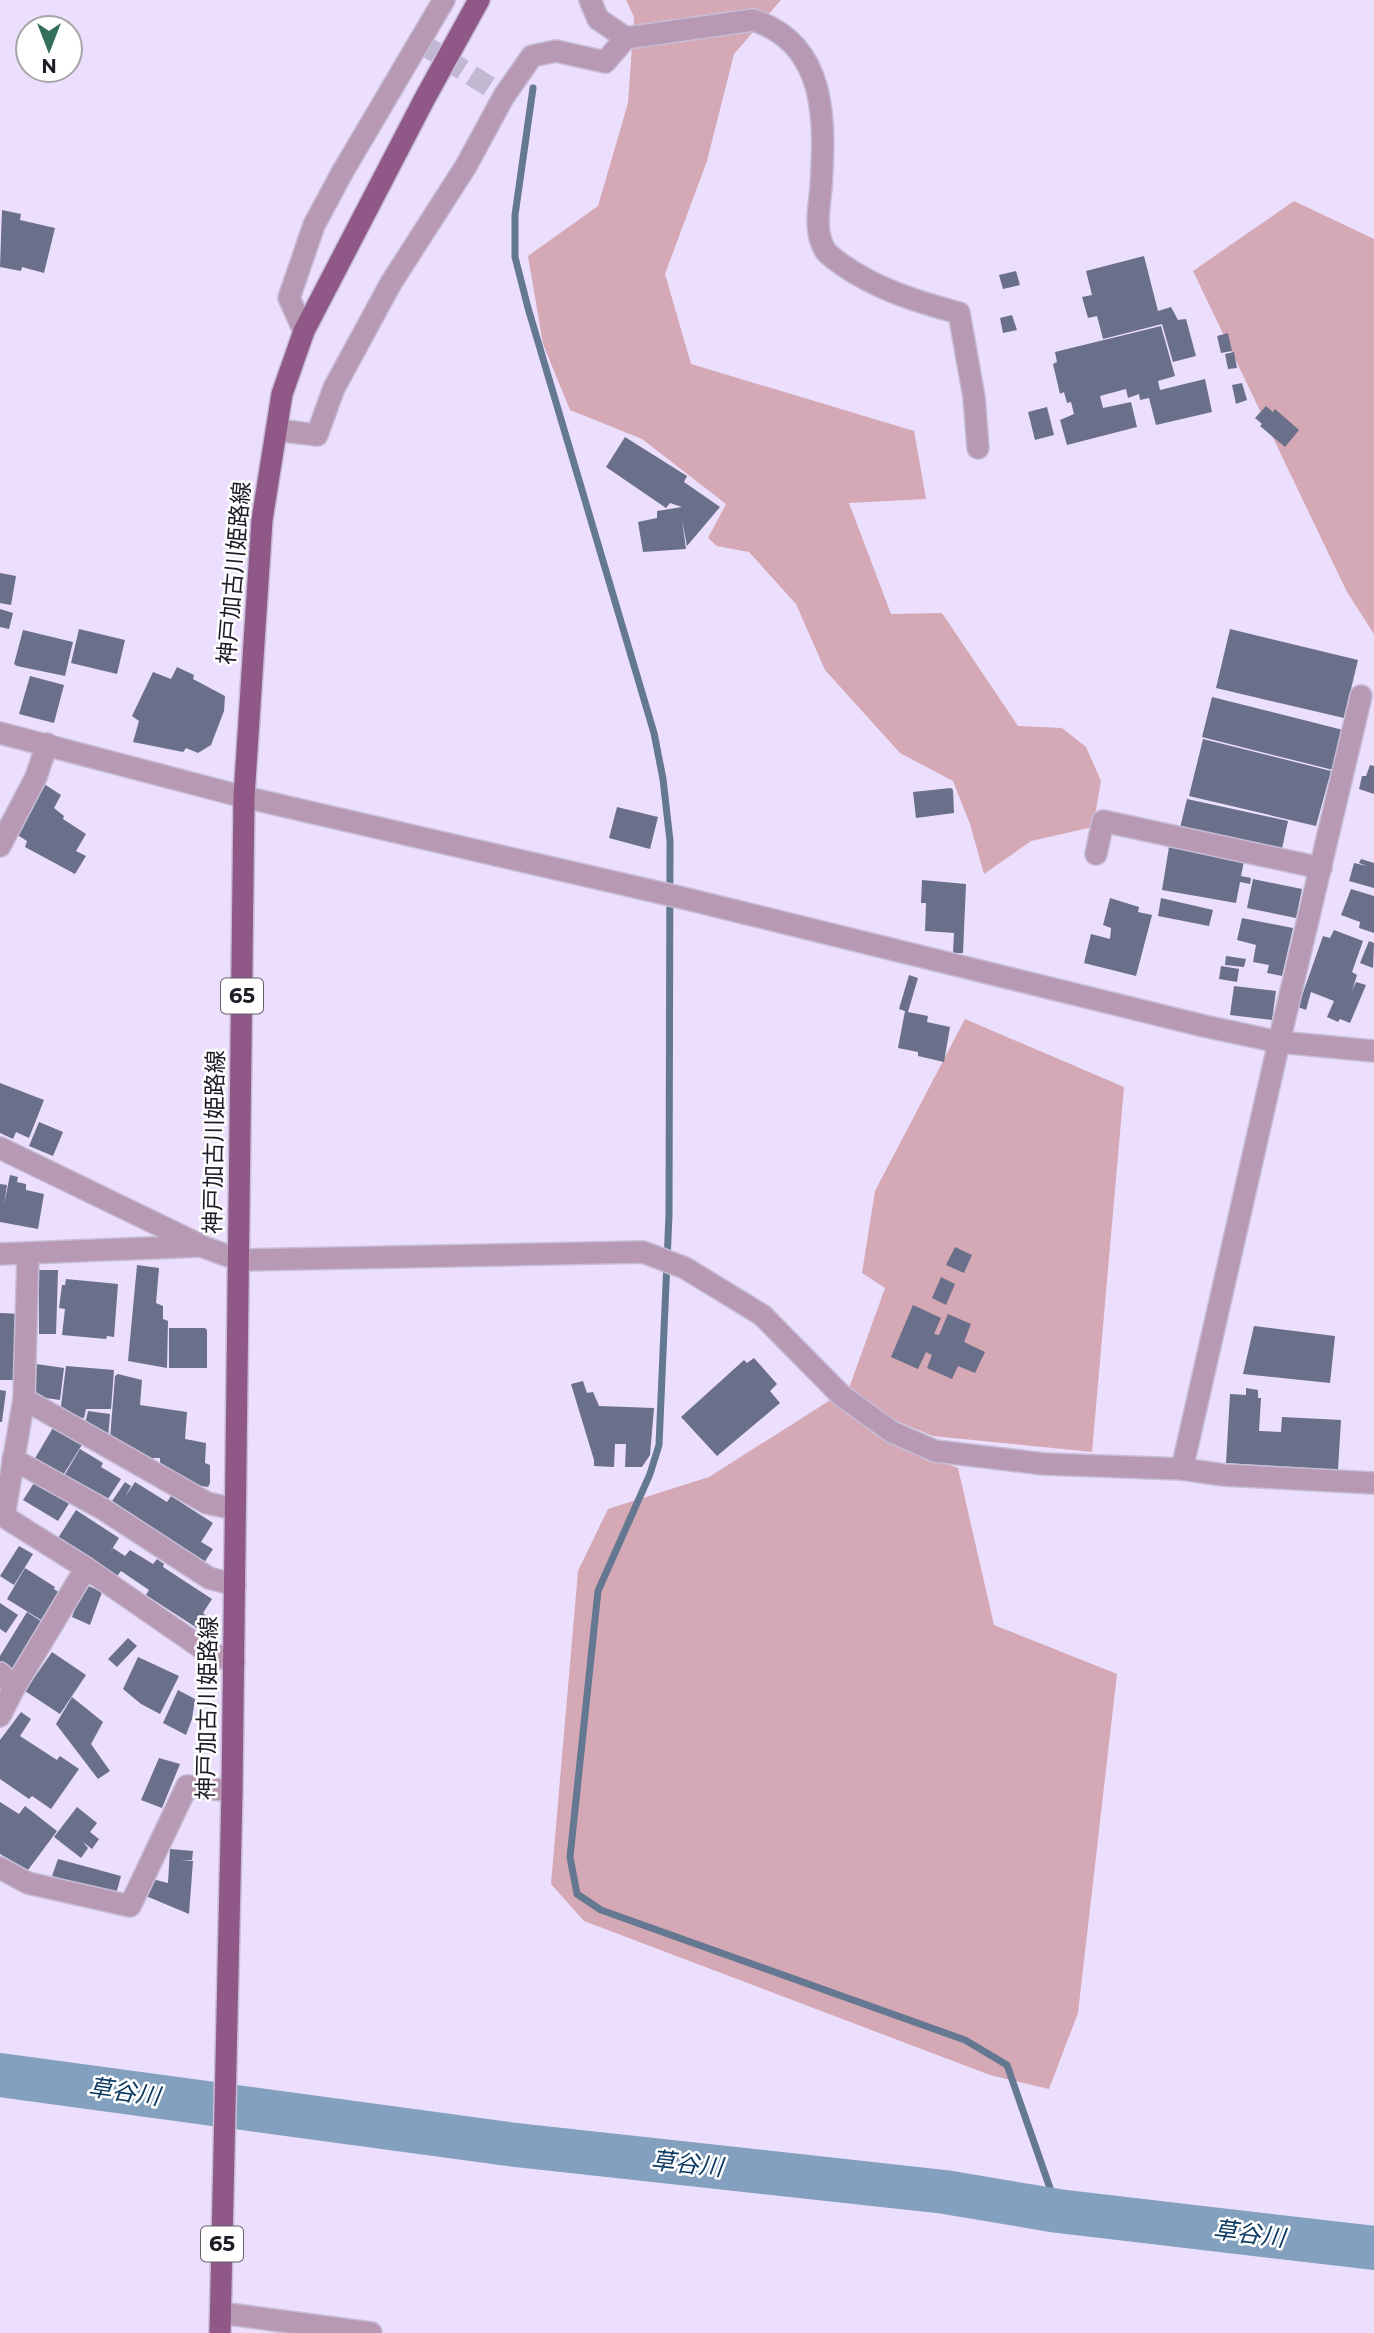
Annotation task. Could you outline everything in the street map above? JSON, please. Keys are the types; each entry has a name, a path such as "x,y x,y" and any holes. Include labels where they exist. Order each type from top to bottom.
{"main road":[{"name":"神戸加古川姫路線","path":"220,2323 232,1791 244,797 262,520 282,394 304,331 479,0"}],"street":[{"path":"304,331 289,298 314,225 444,0"},
{"path":"590,0 598,19 625,38"},
{"path":"276,430 317,435 334,388 391,283 466,166 504,96 532,56 556,51 605,62 625,38 753,20 772,26 796,45 814,74 823,147 817,233 826,253 856,274 915,301 959,313 974,397 978,448"},
{"path":"1182,1469 1361,696"},
{"path":"0,733 244,797 683,898 1107,1004 1279,1042 1374,1051"},
{"path":"0,846 36,778 47,744"},
{"path":"1096,855 1103,821 1321,868"},
{"path":"0,1148 201,1246 239,1260 643,1252 685,1268 762,1315 842,1396 892,1432 935,1451 1044,1464 1182,1469 1224,1475 1374,1483"},
{"path":"0,1254 201,1246"},
{"path":"28,1254 24,1399 2,1515 86,1568 206,1651 234,1662"},
{"path":"24,1399 207,1503 235,1509"},
{"path":"13,1459 103,1509 209,1578 235,1585"},
{"path":"0,1716 7,1680 86,1568"},
{"path":"0,1868 28,1883 130,1906 187,1786 232,1791"},
{"path":"220,2323 372,2333"}],"shaded area":[{"path":"626,0 781,0 734,54 707,161 665,274 691,364 914,431 926,499 849,503 891,614 942,613 1018,726 1062,728 1086,747 1101,781 1093,827 1031,841 984,874 970,824 953,781 900,753 825,670 796,604 749,552 717,546 708,538 726,504 642,439 570,410 543,344 528,256 598,206 628,103 634,17"},
{"path":"1294,201 1374,239 1374,634 1347,592 1193,271"},
{"path":"965,1019 1124,1087 1092,1452 933,1436 894,1420 848,1391 885,1288 862,1273 875,1191"},
{"path":"832,1399 877,1436 958,1468 994,1625 1117,1674 1078,2013 1049,2089 990,2075 584,1921 551,1884 578,1571 608,1509 709,1477"}],"building":[{"path":"2,210 21,214 20,220 55,228 44,273 22,267 21,271 0,267"},
{"path":"1144,256 1158,311 1171,307 1178,320 1186,319 1196,356 1173,362 1162,324 1103,339 1097,316 1088,318 1082,297 1092,295 1086,271"},
{"path":"1016,271 1020,285 1003,289 999,275"},
{"path":"1012,315 1017,330 1003,333 1000,318"},
{"path":"1161,326 1175,376 1158,381 1160,390 1205,379 1212,412 1156,425 1149,398 1140,400 1139,394 1128,398 1126,389 1100,396 1103,408 1131,402 1137,427 1067,445 1060,420 1074,414 1071,402 1067,403 1064,392 1060,394 1053,364 1057,362 1055,352"},
{"path":"1228,333 1232,351 1221,353 1217,336"},
{"path":"1234,352 1237,368 1228,369 1225,354"},
{"path":"1242,383 1247,400 1236,404 1232,385"},
{"path":"1266,406 1273,412 1275,409 1299,430 1285,447 1260,426 1262,424 1255,418"},
{"path":"1047,407 1054,435 1035,440 1028,412"},
{"path":"625,437 687,476 684,482 720,507 687,546 682,520 686,549 643,552 638,522 657,518 657,511 682,507 670,503 666,508 606,467"},
{"path":"0,573 16,576 11,605 0,603"},
{"path":"0,609 13,613 9,629 0,627"},
{"path":"79,629 125,640 117,674 71,663"},
{"path":"1230,629 1358,660 1344,718 1216,688"},
{"path":"23,630 73,642 65,676 14,664"},
{"path":"177,667 225,696 224,711 211,745 198,753 186,748 183,752 133,742 139,721 132,716 153,672 171,679"},
{"path":"30,676 64,685 54,723 19,714"},
{"path":"1212,697 1343,730 1333,770 1202,737"},
{"path":"1203,739 1331,771 1316,826 1189,796"},
{"path":"1370,765 1374,766 1374,794 1359,789 1362,776 1366,776"},
{"path":"41,782 61,795 54,808 64,816 63,819 86,834 76,851 86,856 75,874 25,847 27,841 11,831"},
{"path":"951,788 954,813 916,818 913,792"},
{"path":"1187,799 1288,821 1281,853 1179,832"},
{"path":"617,807 658,817 650,849 609,838"},
{"path":"1169,847 1244,861 1241,876 1251,878 1250,884 1240,882 1236,903 1162,890"},
{"path":"1361,859 1374,863 1374,888 1349,881 1354,863 1367,866 1359,863"},
{"path":"1253,879 1302,889 1296,918 1247,908"},
{"path":"922,880 966,884 963,953 953,953 954,933 925,931 926,903 921,903"},
{"path":"1351,889 1374,896 1374,933 1359,928 1360,922 1341,915"},
{"path":"1110,898 1139,907 1138,912 1152,915 1136,976 1084,963 1091,934 1110,939 1111,928 1103,925"},
{"path":"1161,898 1213,910 1209,926 1158,916"},
{"path":"1242,918 1293,928 1282,976 1267,973 1269,965 1253,962 1256,945 1237,940"},
{"path":"1334,930 1363,941 1352,972 1357,975 1352,991 1356,982 1366,985 1350,1023 1327,1017 1334,1001 1311,992 1306,1010 1298,1007 1323,936 1330,938"},
{"path":"1369,941 1374,943 1373,968 1360,963"},
{"path":"1226,956 1246,959 1244,967 1225,965"},
{"path":"1221,966 1239,969 1237,982 1219,979"},
{"path":"909,975 918,978 908,1012 928,1016 927,1022 950,1027 944,1062 898,1048 905,1011 899,1009"},
{"path":"1234,986 1276,991 1272,1020 1230,1015"},
{"path":"0,1083 44,1100 29,1138 16,1132 13,1139 0,1133"},
{"path":"39,1122 63,1132 53,1156 29,1146"},
{"path":"10,1175 18,1177 17,1182 26,1184 26,1190 44,1194 38,1229 0,1222 0,1184 7,1185 4,1205"},
{"path":"955,1247 972,1255 964,1273 946,1265"},
{"path":"137,1265 159,1268 156,1303 163,1306 163,1319 168,1321 167,1368 128,1361"},
{"path":"39,1270 58,1270 56,1334 39,1334"},
{"path":"941,1277 955,1284 946,1305 932,1298"},
{"path":"66,1279 118,1284 114,1337 107,1336 106,1339 62,1335 65,1309 59,1308 62,1285 65,1285"},
{"path":"913,1305 941,1318 934,1334 939,1335 948,1314 971,1324 964,1342 985,1352 975,1373 958,1366 952,1379 927,1368 932,1355 926,1352 918,1369 891,1357"},
{"path":"0,1313 21,1314 16,1380 0,1380"},
{"path":"1254,1326 1335,1336 1330,1383 1243,1374"},
{"path":"169,1328 207,1330 207,1368 169,1368"},
{"path":"754,1358 777,1384 770,1391 780,1403 717,1456 681,1417 744,1360 747,1363"},
{"path":"36,1364 64,1368 60,1400 32,1396"},
{"path":"66,1366 114,1370 111,1409 86,1409 84,1418 62,1416 60,1414"},
{"path":"118,1374 142,1380 140,1405 187,1412 185,1439 206,1443 205,1463 210,1465 208,1487 182,1483 182,1475 160,1471 160,1458 150,1461 110,1439 115,1376"},
{"path":"583,1381 587,1393 593,1392 599,1406 654,1408 650,1455 642,1467 625,1467 626,1444 615,1444 614,1467 594,1466 571,1384"},
{"path":"1246,1388 1258,1390 1258,1398 1261,1398 1259,1431 1281,1432 1282,1417 1341,1420 1338,1470 1226,1463 1230,1394 1246,1395"},
{"path":"0,1390 6,1391 2,1422 0,1422"},
{"path":"88,1411 110,1414 108,1438 85,1424"},
{"path":"54,1426 83,1443 62,1477 34,1460"},
{"path":"80,1449 103,1463 101,1467 121,1479 106,1502 64,1476"},
{"path":"36,1480 70,1502 58,1521 23,1500"},
{"path":"125,1482 131,1486 125,1497 135,1482 167,1502 171,1496 213,1523 201,1542 213,1549 204,1563 118,1509 112,1501"},
{"path":"76,1510 119,1538 109,1554 113,1548 125,1556 130,1550 153,1564 157,1559 164,1564 163,1567 212,1599 203,1613 208,1617 200,1630 146,1595 149,1590 121,1571 117,1576 58,1538"},
{"path":"19,1546 33,1554 14,1585 0,1576"},
{"path":"25,1568 64,1596 46,1623 7,1599"},
{"path":"84,1584 102,1592 90,1625 72,1617"},
{"path":"0,1603 18,1615 6,1633 0,1629"},
{"path":"27,1612 47,1625 15,1675 0,1666 0,1656"},
{"path":"128,1638 137,1646 117,1667 108,1659"},
{"path":"52,1652 86,1675 60,1714 25,1691"},
{"path":"138,1657 179,1676 160,1714 141,1704 123,1689"},
{"path":"178,1690 195,1699 186,1735 163,1723"},
{"path":"72,1697 103,1722 91,1744 110,1771 98,1779 56,1724"},
{"path":"21,1712 31,1719 20,1736 57,1760 60,1756 79,1769 51,1809 32,1796 29,1799 0,1779 0,1740"},
{"path":"159,1758 180,1764 162,1808 141,1800"},
{"path":"0,1802 19,1814 25,1806 57,1831 28,1870 0,1854"},
{"path":"77,1807 97,1823 90,1832 99,1839 92,1849 83,1842 88,1848 81,1858 54,1837"},
{"path":"170,1849 193,1851 192,1860 181,1860 193,1861 189,1914 146,1896 152,1879 168,1883"},
{"path":"58,1859 121,1876 116,1894 52,1876"}],"waterway":[{"path":"533,88 515,215 515,257 654,733 663,779 670,841 669,1215 659,1445 650,1474 598,1591 570,1857 577,1894 601,1910 965,2040 1007,2065 1058,2211"},
{"name":"草谷川","path":"0,2075 508,2144 945,2192 1058,2211 1374,2248"}],"tunnel":[{"path":"419,42 504,96"}]}
